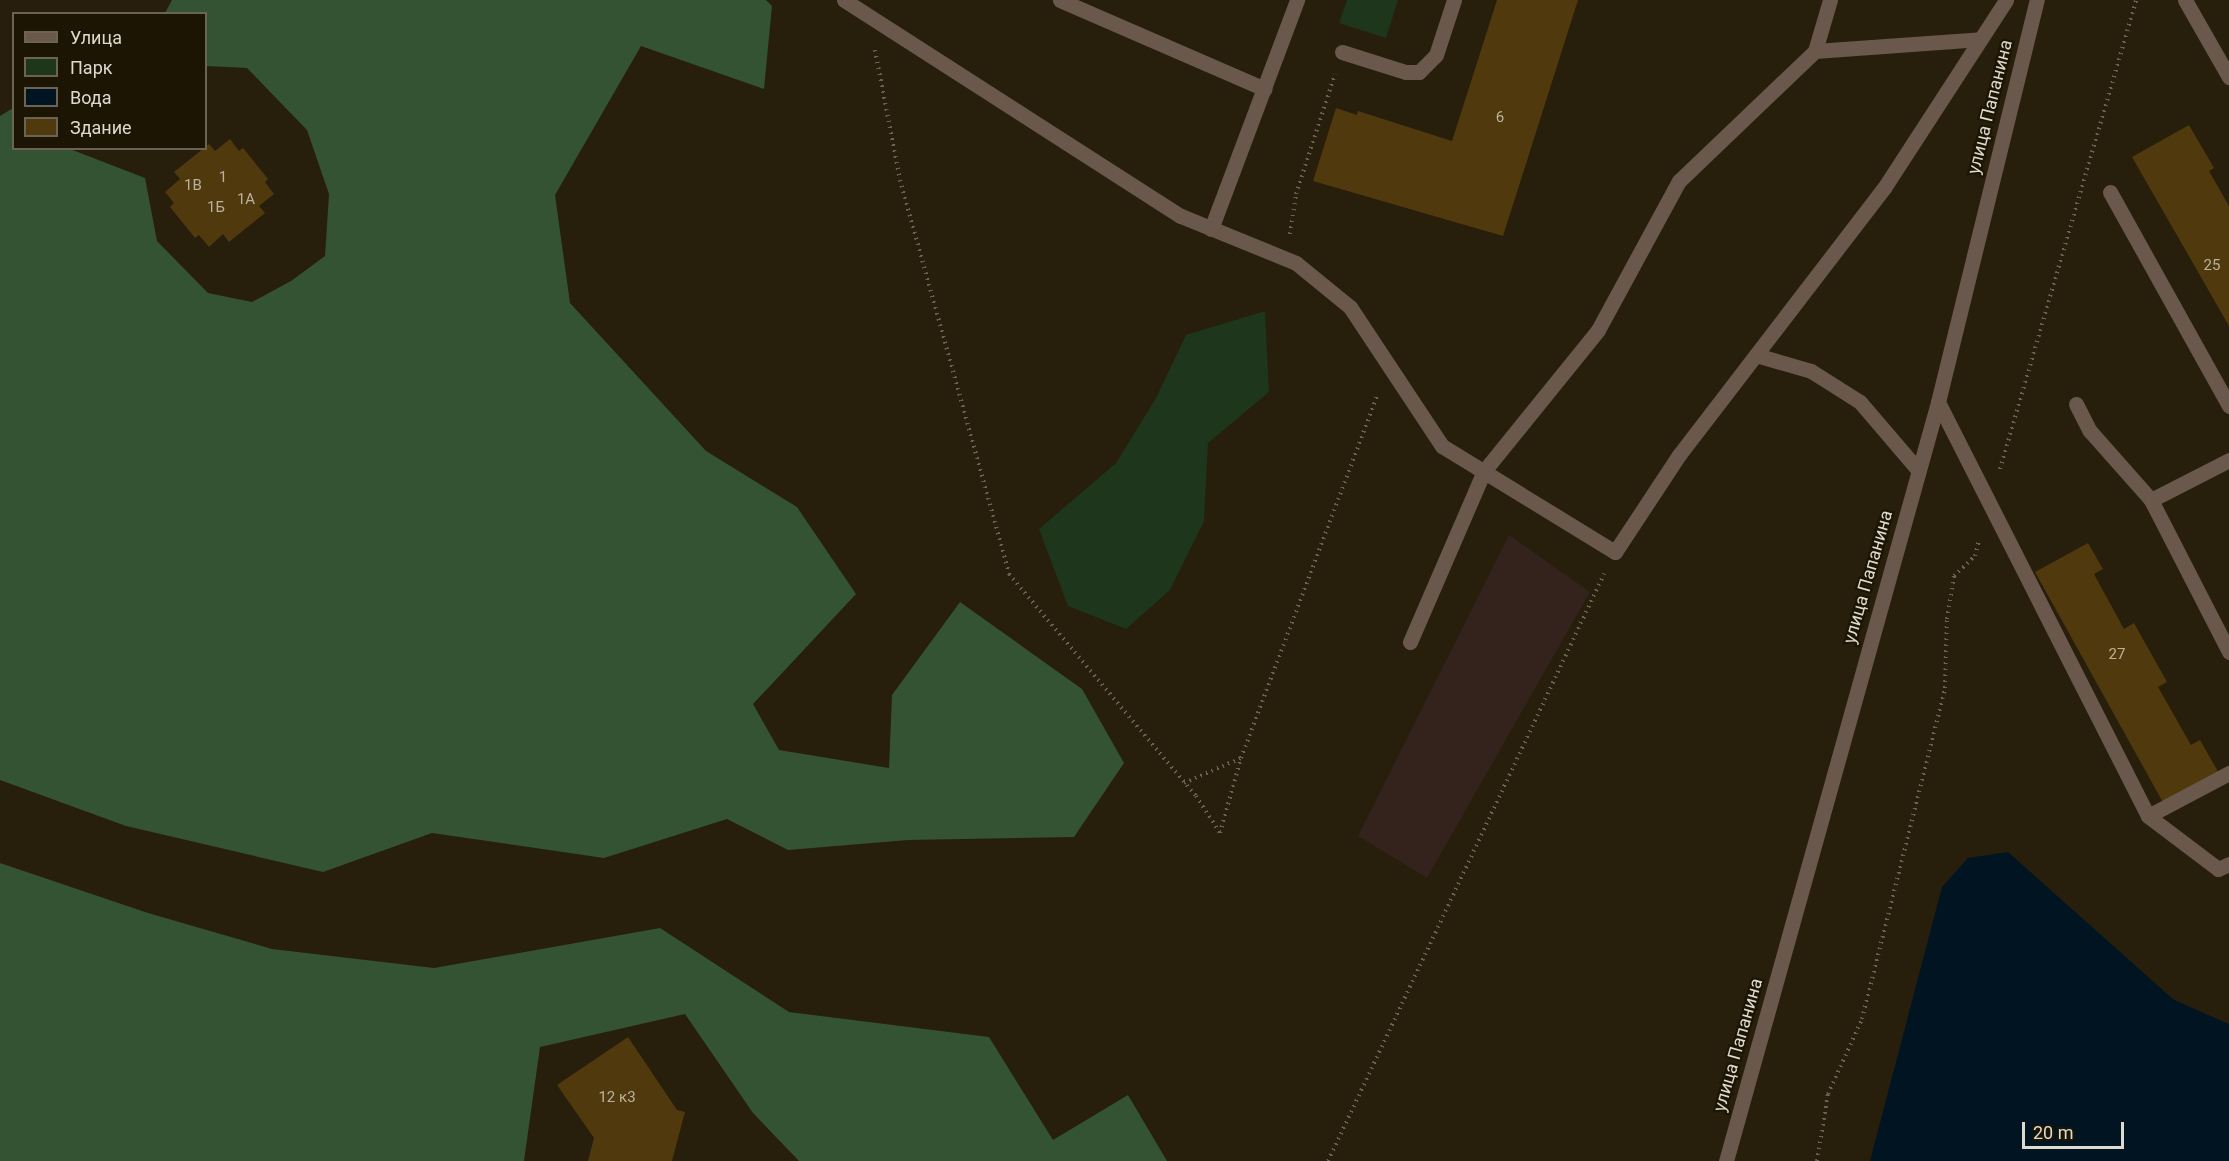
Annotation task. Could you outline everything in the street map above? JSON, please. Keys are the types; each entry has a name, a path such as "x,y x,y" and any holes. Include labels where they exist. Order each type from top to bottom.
{"street":[{"path":"844,0 1181,216 1296,263 1350,307 1388,368 1442,446 1615,552 1679,455 1884,188 2006,0"},
{"path":"1060,0 1265,89"},
{"path":"1211,229 1297,0"},
{"path":"1342,52 1406,72 1419,72 1436,55 1454,0"},
{"path":"1410,642 1484,471 1598,330 1679,181 1815,51 1830,0"},
{"name":"улица Папанина","path":"1726,1161 1938,402 2037,0"},
{"path":"2185,0 2229,77"},
{"path":"1815,51 1981,39"},
{"path":"2110,192 2229,406"},
{"path":"1756,355 1811,371 1860,402 1918,470"},
{"path":"1938,402 2148,816 2218,869 2229,864"},
{"path":"2076,404 2090,432 2151,500 2229,652"},
{"path":"2151,500 2229,460"},
{"path":"2148,816 2229,773"}],"path":[{"path":"1817,1161 1828,1094 1862,1019 1945,688 1947,619 1954,576 1975,556 2136,0"},
{"path":"865,15 885,86 900,180 1009,574 1183,781 1220,833 1241,758 1388,368"},
{"path":"1291,228 1296,194 1342,52"},
{"path":"1328,1161 1615,552"},
{"path":"1183,781 1241,758"}],"shaded area":[{"path":"1509,535 1590,592 1427,878 1358,836"}],"green space":[{"path":"172,0 766,0 772,6 764,89 641,46 555,195 570,303 706,451 797,507 856,594 753,704 779,750 889,768 892,695 960,602 1082,689 1124,763 1074,837 908,840 788,850 727,819 604,858 432,833 323,872 126,826 0,780 0,116 12,109 12,150 73,150 145,178 157,241 208,293 252,302 291,281 325,256 329,194 307,130 247,68 207,66 207,12 166,12"},
{"path":"1347,0 1398,0 1386,38 1339,23"},
{"path":"1265,311 1269,392 1208,443 1204,521 1170,590 1126,629 1068,606 1039,529 1116,463 1156,398 1186,335"},
{"path":"0,863 148,913 272,949 434,968 660,928 789,1012 989,1037 1053,1140 1128,1095 1167,1161 799,1161 753,1113 685,1014 540,1047 524,1161 0,1161"}],"water":[{"path":"2008,852 2174,1000 2229,1024 2229,1161 1870,1161 1942,887 1968,858"}],"building":[{"path":"1497,0 1578,0 1503,236 1313,181 1336,108 1357,115 1358,111 1452,141"},
{"path":"2189,125 2214,168 2209,171 2229,206 2229,326 2132,157"},
{"path":"230,139 239,151 243,148 268,179 265,182 274,194 259,206 265,213 229,242 223,234 209,247 199,235 195,238 170,207 174,203 165,192 180,179 174,172 202,150 207,150 209,144 215,151"},
{"path":"2088,543 2103,569 2094,574 2124,629 2134,623 2167,682 2158,687 2191,745 2200,740 2220,775 2165,806 2035,572"},
{"path":"628,1037 677,1110 685,1112 672,1161 588,1161 594,1138 557,1085"}]}
